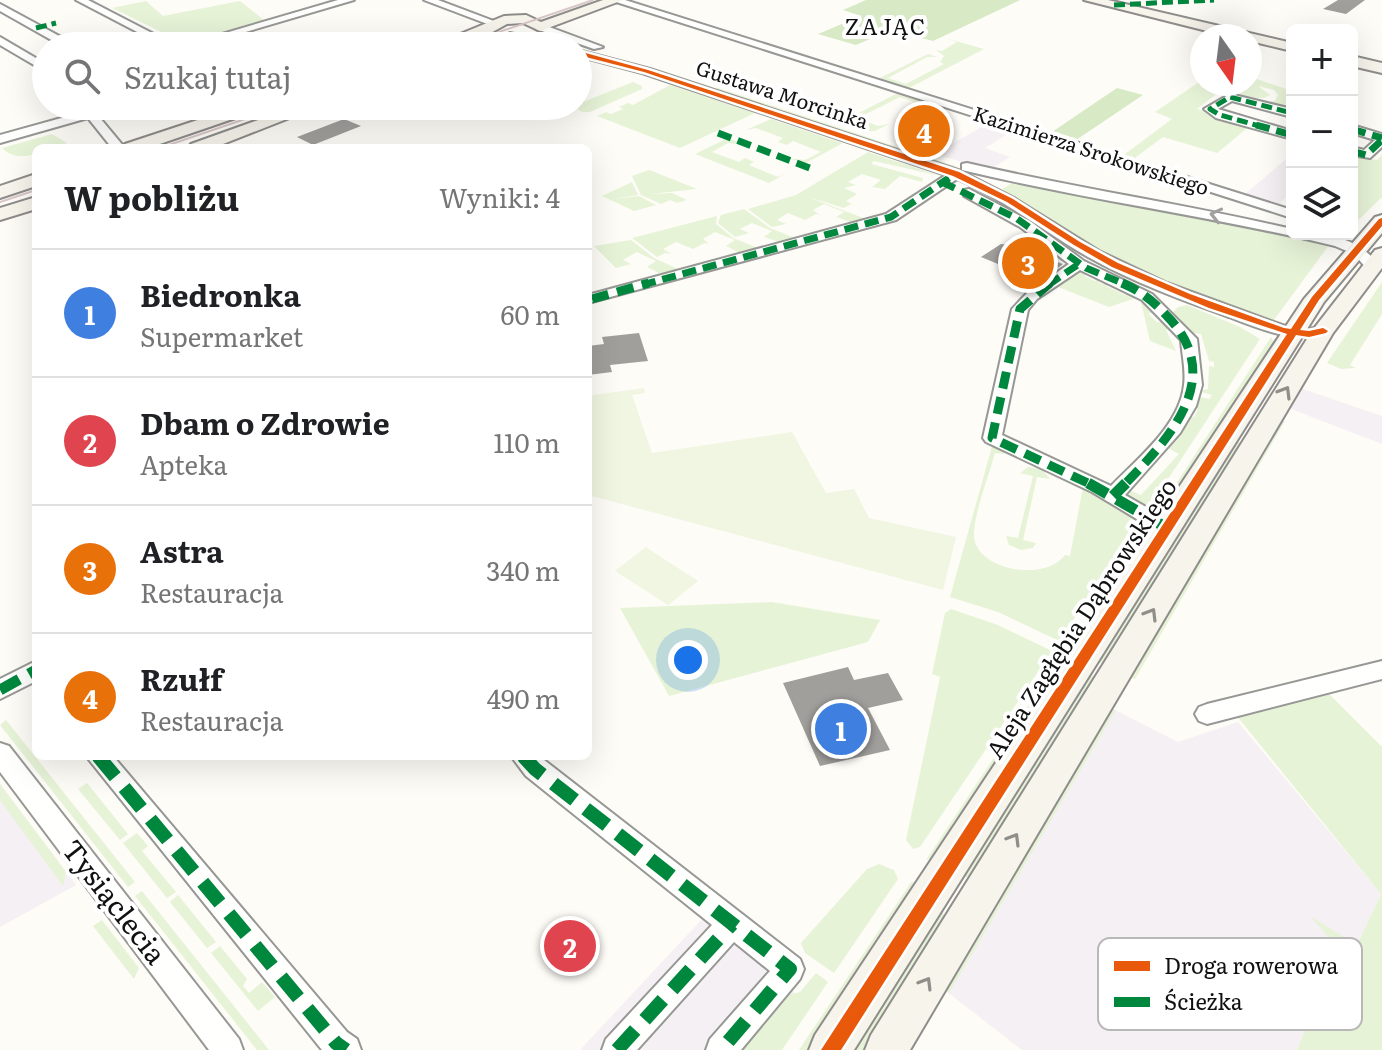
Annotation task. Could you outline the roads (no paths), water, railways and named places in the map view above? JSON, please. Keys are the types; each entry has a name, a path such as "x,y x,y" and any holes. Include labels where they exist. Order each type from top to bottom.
{"street":[{"path":"81,0 144,32"},
{"path":"236,32 349,0"},
{"path":"429,0 491,25 494,32"},
{"path":"473,32 573,0"},
{"path":"532,32 616,0"},
{"name":"Kazimierza Srokowskiego","path":"616,0 1286,212"},
{"path":"1091,0 1193,24"},
{"path":"0,7 44,32"},
{"path":"516,18 533,21 540,27"},
{"path":"36,28 56,23"},
{"name":"Gustawa Morcinka","path":"540,27 554,32"},
{"path":"0,40 32,60"},
{"path":"1262,40 1286,46"},
{"name":"Gustawa Morcinka","path":"592,46 1010,199 1099,256 1189,295 1283,330"},
{"name":"Gustawa Morcinka","path":"592,56 680,78 990,173 1183,208 1286,231"},
{"path":"1358,62 1382,68"},
{"path":"1286,111 1230,97 1210,109 1220,115 1286,133"},
{"path":"0,139 58,120"},
{"path":"96,120 116,144"},
{"path":"143,144 214,120"},
{"path":"208,144 274,120"},
{"path":"1358,131 1382,139 1366,155 1358,153"},
{"path":"592,299 891,217 949,178 1040,234 1079,264 1135,290 1158,306 1189,339 1193,385 1187,406 1174,429 1113,496"},
{"path":"0,192 32,181"},
{"path":"0,214 32,204"},
{"name":"Aleja Zagłębia Dąbrowskiego","path":"886,1050 973,905 1243,434 1283,330 1382,221"},
{"path":"1364,241 1367,257 1377,260"},
{"name":"Aleja Zagłębia Dąbrowskiego","path":"830,1050 1167,528 1377,260"},
{"path":"1079,264 1032,296 1020,309 992,438 1113,496 1167,528"},
{"path":"1158,306 1189,295"},
{"path":"1283,330 1323,331"},
{"path":"1207,714 1382,670"},
{"path":"0,690 32,676"},
{"name":"Tysiąclecia","path":"0,753 228,1050"},
{"path":"101,760 336,1043 346,1050"},
{"path":"527,760 790,969 721,1050"},
{"path":"938,884 973,905"},
{"path":"617,1050 732,924"}],"tram line":[{"path":"499,32 593,0"},
{"path":"172,144 242,120"},
{"path":"0,202 32,191"}],"place":[{"name":"Rzułf","path":"924,131"},
{"name":"Astra","path":"1028,263"},
{"name":"Biedronka","path":"841,729"},
{"name":"Dbam o Zdrowie","path":"570,946"}],"district":[{"name":"ZAJĄC","path":"886,27"}]}
